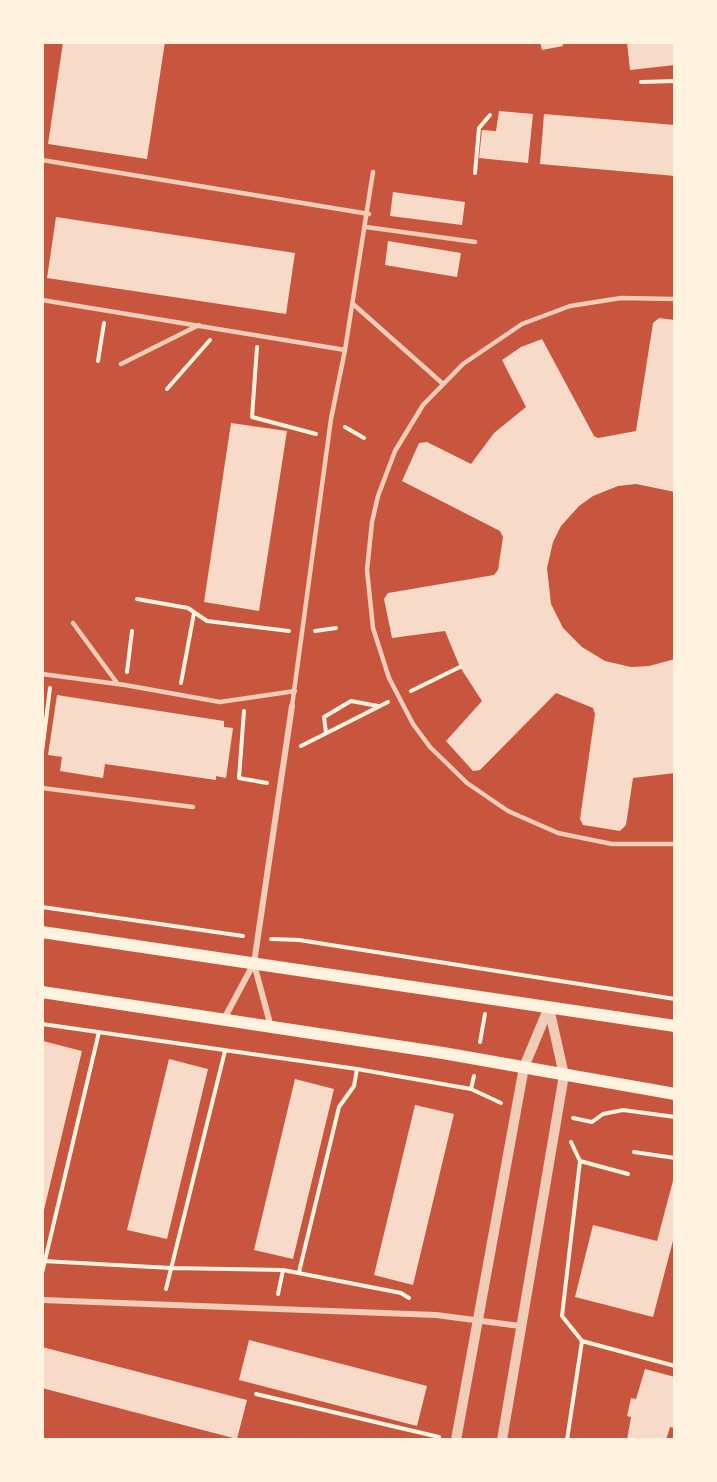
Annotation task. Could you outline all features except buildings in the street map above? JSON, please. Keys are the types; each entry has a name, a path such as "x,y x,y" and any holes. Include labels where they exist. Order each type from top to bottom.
{"main road":[{"path":"42,932 675,1026"},
{"path":"42,992 524,1067 675,1094"}],"street":[{"path":"224,1020 254,963 292,706"},
{"path":"254,963 271,1027"},
{"path":"456,1440 524,1067 549,1007"},
{"path":"502,1440 564,1075 549,1007"},
{"path":"42,1300 436,1315 520,1326"}],"lane":[{"path":"42,160 369,214"},
{"path":"292,706 300,633 331,419 369,214 373,172"},
{"path":"366,227 475,242"},
{"path":"675,299 639,297 595,301 544,315 491,343 442,383 423,405 395,451 378,496 372,522 367,570 373,628 386,670 400,701 413,724 447,765 467,783 508,811 550,830 586,840 640,846 675,844"},
{"path":"42,300 345,350"},
{"path":"353,304 442,383"},
{"path":"121,364 200,325"},
{"path":"73,623 117,683"},
{"path":"42,674 125,684 220,702 295,691"},
{"path":"42,788 193,807"}],"path":[{"path":"641,82 675,81"},
{"path":"475,173 479,128 490,115"},
{"path":"98,361 107,310"},
{"path":"166,389 220,328"},
{"path":"258,335 252,417 329,438"},
{"path":"331,419 364,438"},
{"path":"137,599 188,608 207,621 300,633 336,628"},
{"path":"178,694 194,613"},
{"path":"125,684 132,631"},
{"path":"410,691 460,667"},
{"path":"42,752 52,675"},
{"path":"326,733 324,717 351,701 379,706"},
{"path":"285,754 389,701"},
{"path":"244,732 239,778 280,786"},
{"path":"493,972 675,999"},
{"path":"479,1046 486,1011"},
{"path":"42,1024 471,1089 501,1103"},
{"path":"42,1273 99,1032"},
{"path":"162,1305 225,1051"},
{"path":"299,1272 339,1107 354,1086 357,1070"},
{"path":"471,1089 474,1072"},
{"path":"579,1119 592,1122 603,1114 623,1110 675,1116"},
{"path":"558,1115 580,1161 562,1316 582,1341 675,1366"},
{"path":"634,1152 675,1158"},
{"path":"580,1161 628,1174"},
{"path":"43,1261 299,1272 401,1293 436,1315"},
{"path":"275,1310 283,1270"},
{"path":"567,1440 582,1341"},
{"path":"256,1394 442,1438"}]}
